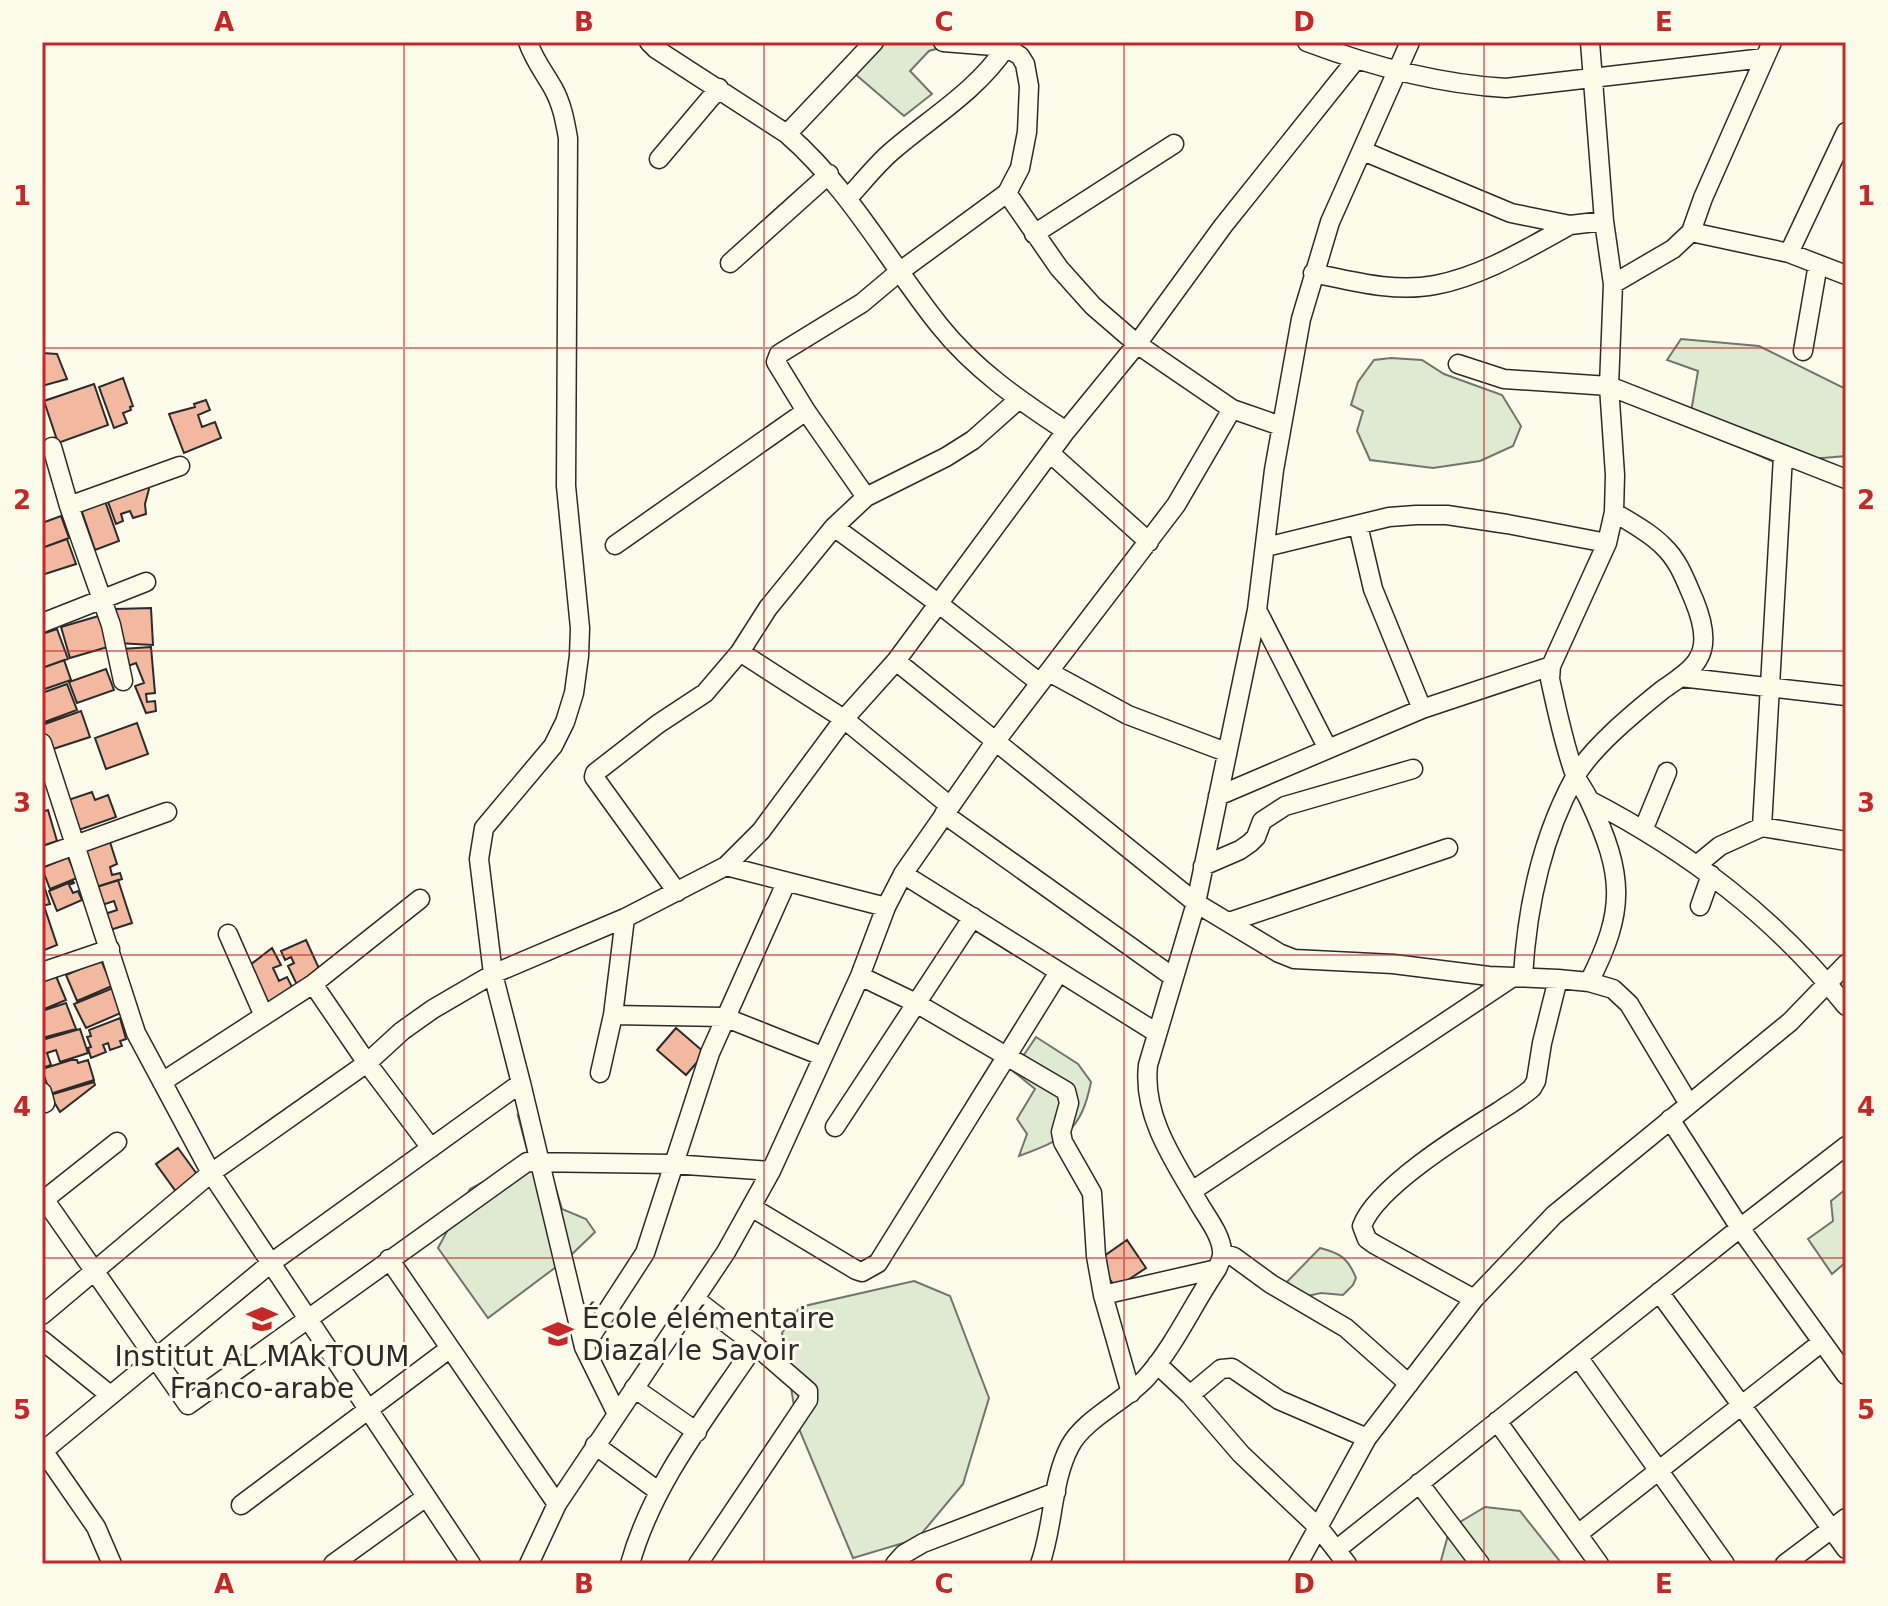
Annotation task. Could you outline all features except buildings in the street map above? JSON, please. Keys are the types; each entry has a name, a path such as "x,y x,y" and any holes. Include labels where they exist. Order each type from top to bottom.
{"street":[{"path":"528,42 534,61 554,89 564,113 568,138 566,486 580,628 579,656 574,693 565,722 553,746 484,828 479,859 493,974 584,1347 617,1414"},
{"path":"649,42 787,134 829,174 957,346 1018,400 1066,431"},
{"path":"787,134 874,42"},
{"path":"943,42 1016,46"},
{"path":"1307,42 1355,61 1475,86 1506,88 1768,50"},
{"path":"1040,1564 1069,1447 1077,1436 1131,1393 1157,1364 1220,1261 1215,1230 1160,1133 1149,1106 1146,1084 1157,1033 1196,903 1257,610 1281,426 1301,319 1330,222 1410,42"},
{"path":"1589,982 1615,923 1617,898 1612,862 1589,800 1576,775 1550,679 1551,666 1607,543 1614,512 1615,475 1609,386 1613,284 1604,221 1590,42"},
{"path":"866,497 776,362 779,354 862,303 1007,193 1020,168 1027,132 1029,86 1025,64 1016,46"},
{"path":"848,198 890,153 928,125 1016,46"},
{"path":"1613,284 1673,249 1691,232 1768,50"},
{"path":"42,1315 211,1173 367,1063 402,1031 433,1009 493,974 625,918 726,866 761,831 844,719 896,661 1066,431 1137,344 1223,226 1355,61"},
{"path":"659,159 719,88"},
{"path":"1789,253 1846,132"},
{"path":"1034,234 1174,144"},
{"path":"1363,151 1511,213 1570,225 1604,221"},
{"path":"730,263 829,174"},
{"path":"1007,193 1073,287 1137,344 1232,409 1281,426"},
{"path":"1313,273 1375,286 1434,285 1485,269 1570,225"},
{"path":"1691,232 1789,253 1846,275"},
{"path":"1803,351 1818,264"},
{"path":"1458,364 1504,379 1609,386 1846,479"},
{"path":"677,892 594,777 598,769 705,693 740,652 768,608 834,527 866,497 973,440 1018,400"},
{"path":"529,1564 557,1504 726,1252 771,1171 903,874 995,742 1176,505 1232,409"},
{"path":"615,545 806,411"},
{"path":"52,447 69,506 111,625 123,681"},
{"path":"1050,453 1149,542"},
{"path":"1762,827 1783,456"},
{"path":"69,506 180,466"},
{"path":"1192,1191 1518,976 1534,885 1545,847 1576,775 1629,719 1698,659 1703,644 1698,611 1679,567 1665,547 1614,512"},
{"path":"1266,547 1389,517 1447,515 1607,543"},
{"path":"1358,525 1373,589 1422,709"},
{"path":"834,527 1045,678 1128,715 1226,752"},
{"path":"42,623 146,582"},
{"path":"1257,610 1328,749"},
{"path":"740,652 844,719 947,810 1173,977"},
{"path":"896,661 1196,903 1270,948 1294,959 1393,964 1558,979 1589,982 1613,989 1629,1004 1689,1104"},
{"path":"1218,796 1422,709 1551,666"},
{"path":"1680,677 1846,696"},
{"path":"42,743 136,1033 211,1173 471,1564"},
{"path":"1203,866 1250,843 1262,821 1285,806 1413,769"},
{"path":"1644,828 1667,772"},
{"path":"1589,800 1644,828 1704,870 1764,919 1829,984 1846,1006"},
{"path":"42,857 167,812"},
{"path":"1700,906 1704,870 1720,846 1762,827 1846,841"},
{"path":"1229,922 1448,848"},
{"path":"726,866 886,907"},
{"path":"903,874 1157,1033"},
{"path":"584,1347 645,1253 672,1164 724,1017 786,883"},
{"path":"162,1082 313,984 420,899"},
{"path":"835,1127 973,917"},
{"path":"600,1073 613,1015 625,918"},
{"path":"228,934 264,1016"},
{"path":"42,972 110,949"},
{"path":"1298,1564 1367,1438 1474,1299 1554,1215 1790,1022 1846,964"},
{"path":"751,1207 856,1270 862,1272 878,1263 1059,972"},
{"path":"860,976 916,1003 1066,1091 1069,1103 1061,1132 1063,1142 1092,1193 1096,1256 1103,1295 1131,1393"},
{"path":"1474,1299 1374,1244 1367,1239 1362,1226 1365,1217 1385,1194 1532,1088 1558,979"},
{"path":"313,984 431,1148"},
{"path":"613,1015 724,1017 822,1056"},
{"path":"112,1564 96,1527 42,1450 271,1263 521,1083"},
{"path":"1670,1119 1740,1228 1846,1375"},
{"path":"117,1142 43,1197 188,1405 527,1162 672,1164 771,1171"},
{"path":"1157,1364 1190,1395 1241,1454 1319,1528 1342,1557 1419,1483 1846,1146"},
{"path":"1103,1295 1234,1257 1271,1284 1346,1328 1409,1384"},
{"path":"389,1259 557,1504"},
{"path":"1659,1292 1741,1405 1839,1524 1846,1549"},
{"path":"695,1299 808,1391 808,1400 698,1564"},
{"path":"42,1340 110,1395"},
{"path":"1578,1534 1822,1342"},
{"path":"630,1564 641,1526 658,1491 755,1345"},
{"path":"241,1505 449,1349"},
{"path":"1578,1357 1725,1564"},
{"path":"1190,1395 1221,1369 1232,1368 1279,1400 1367,1438"},
{"path":"634,1388 697,1432"},
{"path":"1497,1421 1599,1564"},
{"path":"595,1445 658,1491"},
{"path":"1419,1483 1480,1564"},
{"path":"895,1564 904,1554 923,1543 1056,1492"},
{"path":"333,1564 426,1497"},
{"path":"1785,1564 1839,1524"}],"green space":[{"path":"875,42 961,42 929,51 910,71 932,94 904,116 854,73"},
{"path":"1681,339 1759,346 1846,389 1846,456 1774,462 1689,424 1698,371 1667,360"},
{"path":"1374,360 1422,360 1444,374 1502,395 1521,426 1513,446 1480,461 1433,468 1370,460 1357,431 1363,411 1351,405 1358,382"},
{"path":"1036,1037 1078,1064 1091,1082 1076,1123 1059,1138 1019,1156 1027,1134 1017,1119 1035,1089 1013,1071"},
{"path":"518,1116 539,1133 562,1209 586,1219 595,1232 568,1258 488,1318 438,1248 470,1189 529,1157"},
{"path":"1846,1189 1846,1262 1832,1274 1808,1239 1833,1221 1831,1201"},
{"path":"1320,1248 1338,1254 1346,1261 1356,1278 1353,1285 1343,1295 1321,1293 1303,1297 1280,1289"},
{"path":"914,1281 950,1296 989,1398 963,1484 917,1539 853,1558 797,1424 782,1333 800,1307"},
{"path":"1485,1507 1520,1511 1562,1564 1440,1564 1450,1528"}],"place":[{"name":"Institut AL MAkTOUM Franco-arabe","path":"262,1319"},
{"name":"École élémentaire Diazal le Savoir","path":"558,1334"}]}
